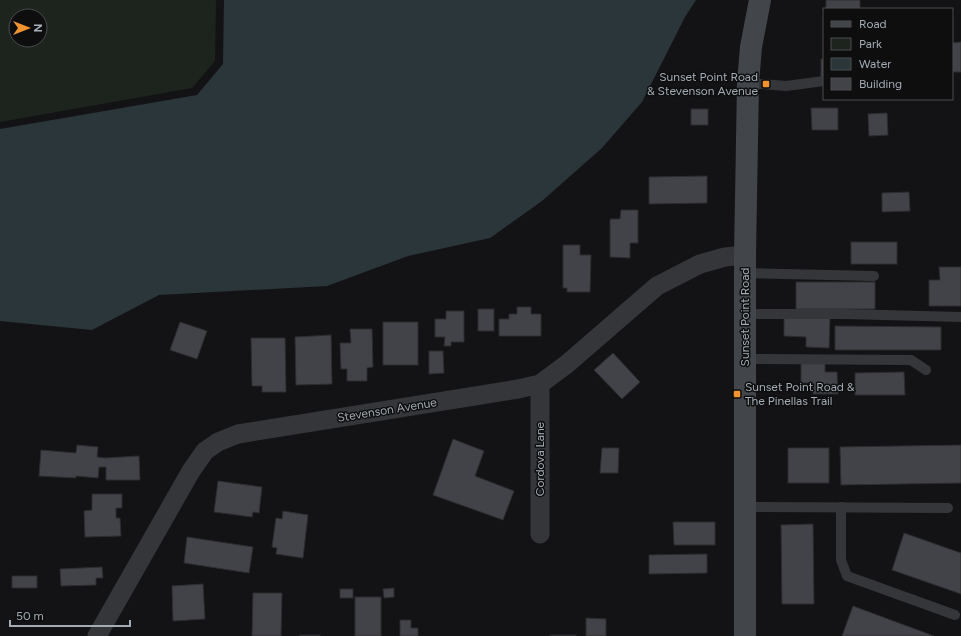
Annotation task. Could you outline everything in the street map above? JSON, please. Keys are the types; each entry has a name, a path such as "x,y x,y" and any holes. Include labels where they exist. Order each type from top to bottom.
{"main road":[{"name":"Sunset Point Road","path":"745,636 745,264 748,83 751,47 760,0"}],"street":[{"name":"Stevenson Avenue","path":"97,636 191,471 205,451 218,442 238,434 518,390 540,384 567,364 657,286 700,264 725,257 745,264"},
{"name":"Cordova Lane","path":"540,384 540,534"}],"lane":[{"path":"748,83 786,86 823,81"},
{"path":"745,264 874,276"},
{"path":"745,314 844,314 961,317"},
{"path":"745,358 911,360 926,370"},
{"path":"745,507 948,508"},
{"path":"841,507 841,560 847,576 955,615"}],"green space":[{"path":"0,0 216,0 215,61 192,88 0,122"}],"water":[{"path":"224,0 696,0 685,17 642,102 602,148 542,201 490,238 408,256 327,286 159,295 92,330 0,321 0,129 197,95 223,64"}],"building":[{"path":"826,0 860,0 860,8 826,8"},
{"path":"961,42 961,72 953,72 953,43"},
{"path":"821,59 823,59 823,79 821,78"},
{"path":"811,108 838,108 838,130 812,130"},
{"path":"691,109 708,109 708,125 691,125"},
{"path":"887,113 888,135 869,136 868,114"},
{"path":"707,176 707,203 649,204 649,177"},
{"path":"909,192 910,211 882,212 882,193"},
{"path":"621,210 638,210 638,243 630,243 630,258 610,257 610,219 620,219"},
{"path":"851,242 897,242 897,264 851,264"},
{"path":"563,245 580,245 580,255 591,255 590,292 567,292 567,288 563,288"},
{"path":"939,267 961,267 961,306 929,306 929,280 940,280"},
{"path":"796,282 875,282 875,309 796,309"},
{"path":"517,307 531,307 531,314 541,314 541,336 499,336 499,319 509,319 509,314 517,314"},
{"path":"478,309 494,309 494,331 478,331"},
{"path":"446,311 464,311 464,342 451,342 451,346 444,346 445,337 435,337 435,319 446,319"},
{"path":"784,316 830,318 829,348 806,347 806,337 784,336"},
{"path":"180,322 207,331 197,359 170,350"},
{"path":"383,322 418,322 418,365 383,365"},
{"path":"835,326 941,327 941,350 835,350"},
{"path":"350,329 372,329 373,367 367,368 367,381 347,381 347,369 341,369 340,343 351,343"},
{"path":"331,335 332,384 296,385 295,337"},
{"path":"251,338 285,338 286,392 262,392 262,386 252,386"},
{"path":"429,351 443,351 444,373 429,374"},
{"path":"613,353 640,382 622,399 594,370"},
{"path":"801,362 825,362 825,372 837,372 838,394 813,394 813,383 801,383"},
{"path":"904,372 905,395 855,395 855,373"},
{"path":"453,439 484,451 475,476 514,491 503,520 433,495"},
{"path":"77,445 98,447 97,457 139,456 140,480 106,480 106,467 99,467 98,478 76,476 76,478 39,476 41,450 76,453"},
{"path":"961,445 961,483 841,485 840,447"},
{"path":"602,448 619,448 618,473 600,473"},
{"path":"788,448 829,448 829,483 788,483"},
{"path":"218,481 262,487 259,513 253,512 252,517 214,512"},
{"path":"92,494 122,494 122,508 116,508 116,518 120,518 121,536 85,537 84,511 92,510"},
{"path":"283,511 308,515 303,558 276,554 277,548 272,547 276,518 282,519"},
{"path":"673,522 715,522 715,545 674,545"},
{"path":"813,524 814,604 782,604 781,525"},
{"path":"904,533 961,553 961,594 892,570"},
{"path":"187,537 253,547 249,573 184,563"},
{"path":"707,554 707,573 649,574 649,555"},
{"path":"102,567 103,578 96,578 96,585 61,586 60,569"},
{"path":"12,576 37,576 37,588 12,588"},
{"path":"203,584 205,619 173,621 172,586"},
{"path":"394,588 394,597 384,598 383,589"},
{"path":"340,589 353,589 353,598 340,598"},
{"path":"253,593 282,593 281,636 252,636"},
{"path":"355,597 381,597 381,636 355,636"},
{"path":"853,606 934,636 842,636"},
{"path":"586,618 606,619 606,636 586,636"},
{"path":"400,620 411,620 411,628 418,628 418,636 400,636"},
{"path":"320,635 320,636 300,636"},
{"path":"576,635 576,636 550,636"}],"place":[{"name":"Sunset Point Road & Stevenson Avenue","path":"766,84"},
{"name":"Sunset Point Road & The Pinellas Trail","path":"737,394"}]}
